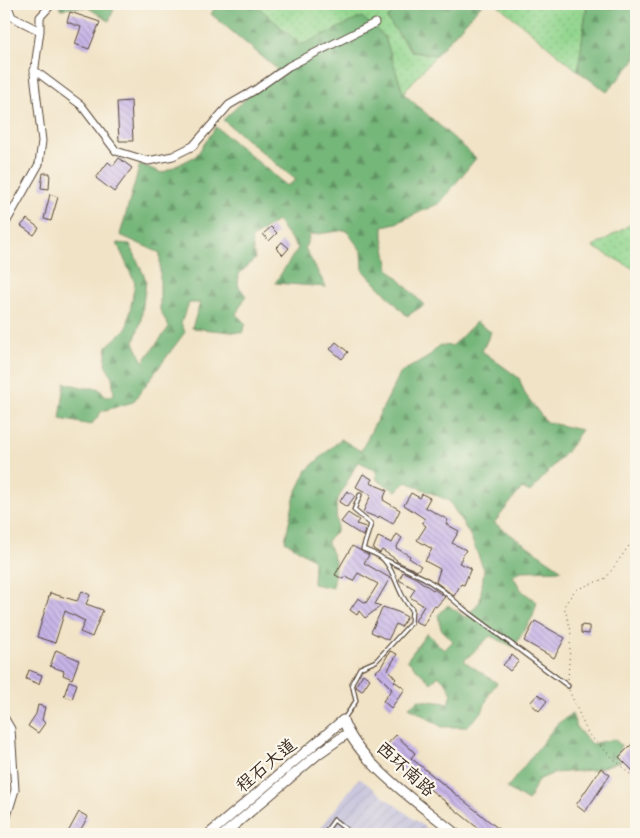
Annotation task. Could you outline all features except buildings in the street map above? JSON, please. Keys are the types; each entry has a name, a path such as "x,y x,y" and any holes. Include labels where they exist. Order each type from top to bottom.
{"street":[{"path":"7,4 12,18 40,31"},
{"path":"4,226 39,164 42,141 34,70 40,31 40,17 52,4"},
{"path":"34,70 81,104 116,151 148,161 173,156 193,146 229,105 255,90 289,66 375,24"},
{"path":"4,717 11,729 15,790 4,826"},
{"name":"西环南路","path":"343,720 348,733 372,764 451,833"},
{"name":"程石大道","path":"209,834 343,720"},
{"name":"程石大道","path":"224,834 318,754 348,733"},
{"path":"4,830 7,834"}],"lane":[{"path":"360,495 354,510 371,524 364,549 424,578 442,590 464,609 568,686"},
{"path":"343,720 356,701 352,683 360,668 376,661 411,623 412,609 404,601 384,559"},
{"path":"324,834 334,820 352,834"}],"path":[{"path":"636,536 606,578 576,590 564,606 571,631 568,686 588,734 636,780"}],"shaded area":[{"path":"359,778 434,834 316,834"}],"green space":[{"path":"59,4 116,4 109,21 87,7 60,9"},
{"path":"217,4 255,4 301,45 362,17 385,37 403,93 476,158 440,203 396,223 383,226 383,237 389,269 424,305 407,316 363,270 362,252 346,230 310,235 305,248 326,287 275,283 298,248 277,221 251,239 255,259 239,274 238,285 246,296 236,314 246,324 242,333 192,328 200,303 189,303 181,323 185,332 133,402 102,411 91,425 60,419 65,383 86,388 98,388 106,397 114,395 112,377 105,365 107,346 127,328 135,283 117,243 130,244 146,280 141,321 134,342 143,362 169,327 160,310 160,253 120,235 140,164 162,173 196,156 216,127 287,186 296,180 223,120 277,69 211,14"},
{"path":"255,4 399,4 387,19 412,52 436,55 403,93 385,37 301,45"},
{"path":"399,4 482,4 436,55 413,52 387,19"},
{"path":"497,4 587,4 578,71"},
{"path":"587,4 636,4 636,59 607,92 578,71"},
{"path":"636,221 636,270 593,247"},
{"path":"476,322 491,332 482,351 519,378 525,394 546,422 581,430 572,445 530,492 522,488 494,523 562,570 521,571 513,576 522,591 537,602 533,616 514,647 490,636 464,661 497,683 490,692 482,712 466,727 442,727 409,707 419,700 448,703 452,694 447,684 439,676 431,683 407,660 427,633 444,650 453,641 441,629 438,615 448,605 466,618 480,601 484,570 470,535 449,501 407,482 396,491 377,480 376,471 358,461 336,503 337,531 327,541 335,561 333,588 313,584 314,560 285,541 295,495 307,470 341,439 361,451 401,372 427,358 440,345 452,346"},
{"path":"572,714 577,728 591,744 614,739 621,745 616,757 621,761 593,770 554,773 538,780 528,801 507,788 557,724"}]}
